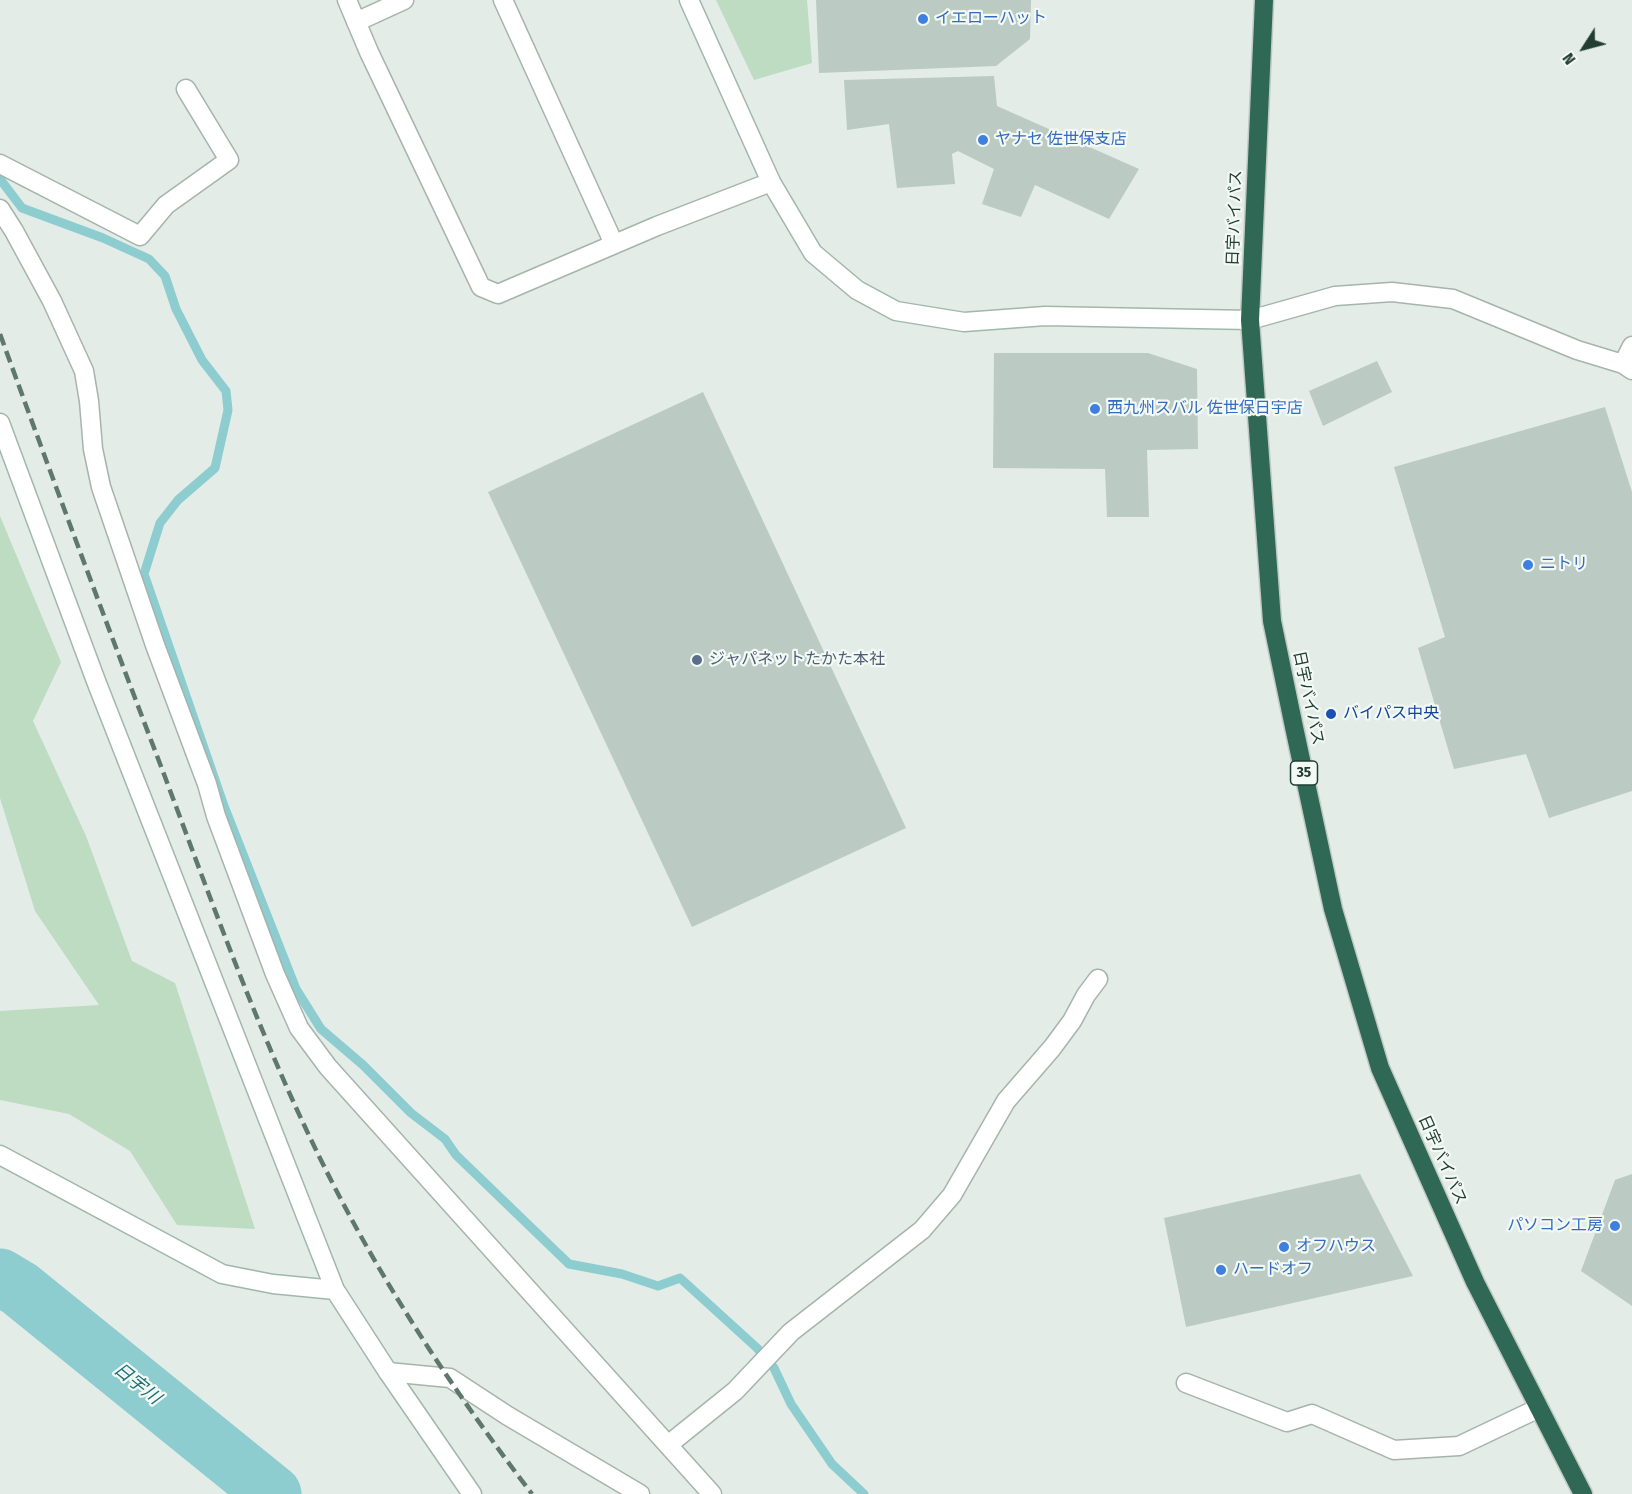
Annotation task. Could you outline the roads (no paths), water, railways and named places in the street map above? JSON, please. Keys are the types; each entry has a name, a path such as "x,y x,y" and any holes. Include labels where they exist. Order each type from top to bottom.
{"highway":[{"name":"日宇バイパス","path":"1264,0 1250,320 1272,621 1333,909 1380,1068 1475,1282 1583,1494"}],"street":[{"path":"347,0 427,176 481,287 498,294 614,244 771,182"},
{"path":"357,22 404,0"},
{"path":"503,0 614,244"},
{"path":"689,0 771,182 813,253 857,290 896,310 964,322 1045,316 1250,320 1335,296 1392,291 1453,299 1577,350 1628,367 1632,346"},
{"path":"1,164 140,236 166,205 229,160 186,89"},
{"path":"0,210 52,301 84,371 93,449 101,487 155,645 207,784 216,816 275,974 299,1028 328,1067 712,1494"},
{"path":"0,423 96,681 335,1290 472,1494"},
{"path":"668,1445 735,1391 791,1332 922,1230 952,1194 1006,1101 1052,1048 1098,979"},
{"path":"0,1155 222,1274 273,1284 335,1290"},
{"path":"388,1372 450,1378 508,1416 640,1494"},
{"path":"1186,1383 1287,1422 1312,1414 1394,1450 1459,1446 1539,1408"}],"waterway":[{"path":"0,179 22,208 103,238 149,259 165,276 176,309 202,360 226,391 228,410 215,468 178,500 160,523 144,574 224,806 296,989 321,1029 363,1065 411,1113 445,1139 456,1155 569,1264 622,1274 658,1286 680,1278 757,1348 774,1368 791,1404 832,1464 864,1494"},
{"name":"日宇川","path":"0,1277 20,1289 273,1494"}],"railway":[{"path":"0,334 222,928 285,1084 334,1186 402,1306 452,1383 532,1494"}],"place":[{"name":"イエローハット","path":"923,19"},
{"name":"ヤナセ 佐世保支店","path":"983,140"},
{"name":"西九州スバル 佐世保日宇店","path":"1095,409"},
{"name":"ニトリ","path":"1528,565"},
{"name":"ジャパネットたかた本社","path":"697,660"},
{"name":"バイパス中央","path":"1331,714"},
{"name":"パソコン工房","path":"1615,1226"},
{"name":"オフハウス","path":"1284,1247"},
{"name":"ハードオフ","path":"1221,1270"}]}
